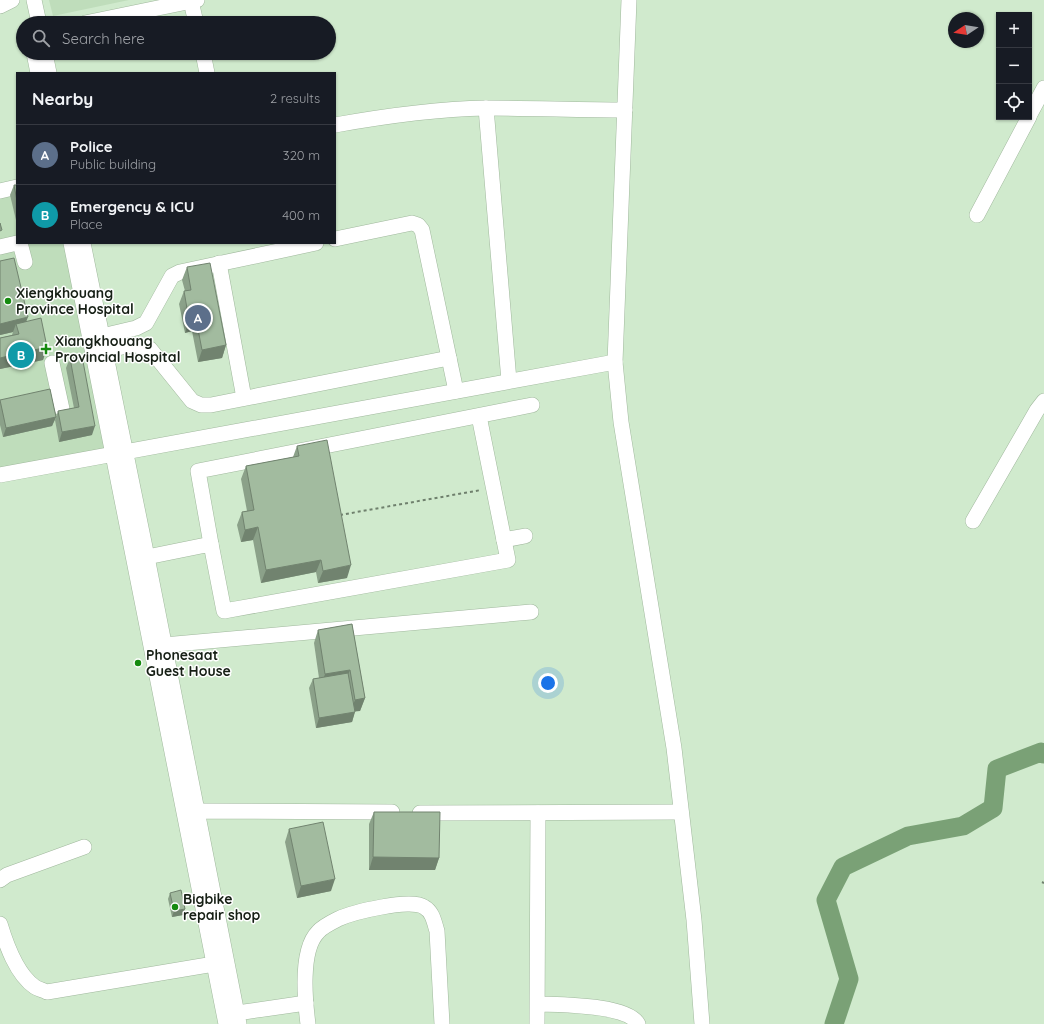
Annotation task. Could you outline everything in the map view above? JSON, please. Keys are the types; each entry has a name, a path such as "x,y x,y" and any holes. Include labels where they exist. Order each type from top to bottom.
{"street":[{"path":"0,6 12,0"},
{"path":"24,0 27,16"},
{"path":"34,0 37,16"},
{"path":"629,0 615,362 621,422 674,748 694,920 702,1024"},
{"path":"120,16 194,1 195,16"},
{"path":"35,60 38,72"},
{"path":"46,60 49,72"},
{"path":"204,60 207,72"},
{"path":"1032,111 1044,88"},
{"path":"336,125 382,117 486,108 625,110"},
{"path":"486,108 509,381"},
{"path":"977,215 1027,120"},
{"path":"0,191 16,187"},
{"path":"336,239 412,223 418,225 422,230 456,391"},
{"path":"0,247 16,242"},
{"path":"20,244 25,262"},
{"path":"71,244 119,453 191,813 238,1019 306,1003"},
{"path":"83,244 105,351 119,453 147,557 164,646 214,964 226,1024"},
{"path":"102,336 136,328 146,323 172,276 180,272 311,244"},
{"path":"219,263 244,398"},
{"path":"105,351 136,344 143,345 150,349 192,401 201,405 211,405 449,358"},
{"path":"0,475 615,362"},
{"path":"52,363 62,409"},
{"path":"973,521 1037,410 1044,401"},
{"path":"479,416 508,560 224,611 198,471 479,416 532,406"},
{"path":"504,540 525,536"},
{"path":"147,557 211,544"},
{"path":"164,646 531,612"},
{"path":"191,813 682,812"},
{"path":"537,1024 538,813"},
{"path":"0,880 7,875 84,847"},
{"path":"308,1024 306,1003 306,960 312,942 318,932 338,919 374,908 410,903 424,907 432,916 437,931 442,1024"},
{"path":"0,924 7,948 21,973 35,987 47,992 214,964"},
{"path":"538,1004 580,1006 611,1010 635,1020 638,1024"}],"path":[{"path":"339,516 494,488"}],"shaded area":[{"path":"49,0 129,0 53,16"},
{"name":"Xiangkhouang Provincial Hospital","path":"16,187 16,244 71,244 112,454 0,475 0,191"}],"building":[{"path":"14,185 16,185 16,196"},
{"name":"Xiengkhouang Province Hospital","path":"14,258 28,317 0,324 0,261"},
{"path":"210,263 226,345 202,350 196,319 189,320 184,291 191,290 187,267"},
{"path":"41,318 47,347 0,358 0,338 19,334 16,324"},
{"path":"82,356 95,426 62,432 58,411 79,407 70,358"},
{"path":"50,389 56,417 6,428 0,400"},
{"path":"327,440 351,565 323,571 321,560 266,570 258,527 245,530 242,512 254,510 246,466 299,456 297,446"},
{"path":"352,624 365,698 355,700 350,670 325,674 318,630"},
{"path":"348,673 355,712 319,718 313,679"},
{"path":"374,812 440,812 439,858 373,857"},
{"path":"323,822 335,879 301,886 289,829"},
{"path":"181,890 185,909 174,911 170,893"}],"waterway":[{"path":"834,1024 849,979 826,900 843,867 908,836 963,826 993,808 997,769 1041,752 1044,754"}],"place":[{"name":"Xiengkhouang Province Hospital","path":"8,301"},
{"name":"Police","path":"198,318"},
{"name":"Xiangkhouang Provincial Hospital","path":"46,349"},
{"name":"Emergency & ICU","path":"21,355"},
{"name":"Phonesaat Guest House","path":"138,663"},
{"name":"Bigbike repair shop","path":"175,907"}]}
